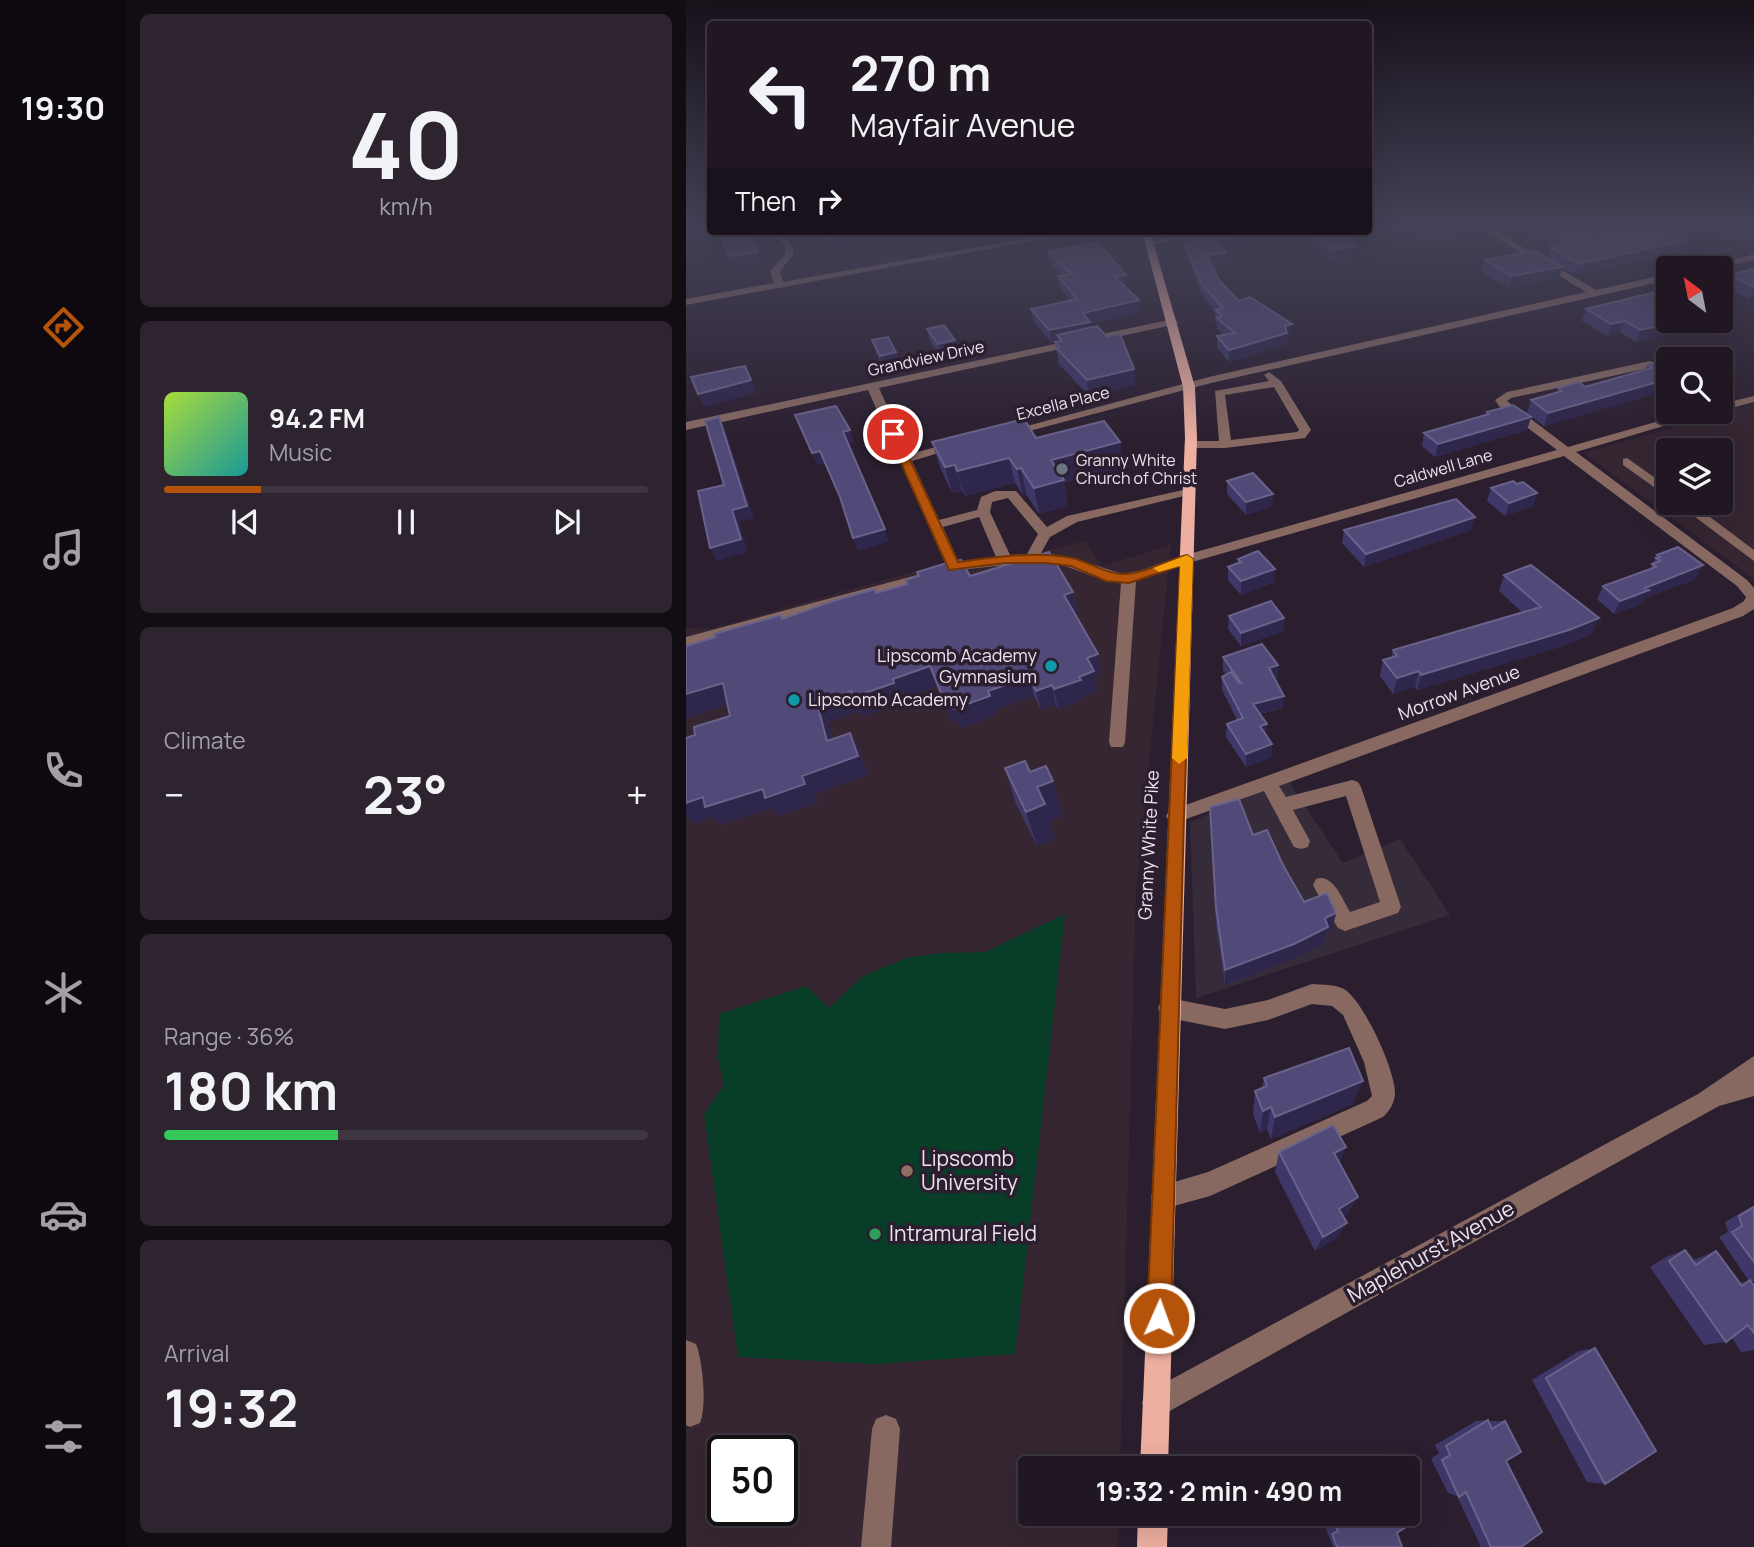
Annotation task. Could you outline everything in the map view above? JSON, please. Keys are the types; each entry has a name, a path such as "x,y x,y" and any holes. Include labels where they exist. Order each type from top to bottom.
{"main road":[{"name":"Granny White Pike","path":"1154,1456 1190,445 1189,387 1167,298"},
{"path":"1152,1547 1153,1526"}],"street":[{"path":"686,302 707,298"},
{"path":"1189,387 1571,298"},
{"name":"Grandview Drive","path":"686,426 1174,322"},
{"path":"1656,367 1650,364 1507,394 1502,400 1503,404 1741,583 1750,592 1753,603"},
{"path":"1190,445 1225,444 1301,435 1305,430 1277,383 1262,368"},
{"path":"1225,444 1219,393 1277,383"},
{"path":"872,386 954,567"},
{"name":"Excella Place","path":"998,435 1189,387"},
{"path":"1733,404 1754,398"},
{"name":"Caldwell Lane","path":"1129,578 1187,559 1662,424"},
{"path":"904,458 971,442"},
{"path":"1628,463 1654,482"},
{"path":"1623,492 1654,482"},
{"path":"1032,558 1045,534 1072,519 1187,491"},
{"path":"1005,559 983,512 986,500 995,495 1011,494 1045,534"},
{"path":"935,525 983,512"},
{"path":"1698,515 1754,557"},
{"path":"686,642 954,567 1005,559 1032,558 1073,562 1106,577 1129,578 1117,742"},
{"name":"Morrow Avenue","path":"1175,816 1738,612 1753,603"},
{"path":"1268,783 1300,841"},
{"path":"1281,806 1352,787 1391,907 1345,922 1323,885"},
{"path":"1163,1197 1210,1184 1375,1109 1382,1102 1384,1091 1375,1061 1351,1008 1337,996 1312,993 1268,1010 1225,1019 1169,1007"},
{"name":"Maplehurst Avenue","path":"1156,1403 1706,1102 1754,1067"},
{"name":"Maplehurst Avenue","path":"1706,1102 1754,1085"},
{"path":"686,1354 690,1413"},
{"path":"876,1547 886,1429"}],"shaded area":[{"path":"1754,404 1754,579 1668,515 1733,515 1733,438 1656,438 1656,506 1584,453 1685,424 1733,424 1733,410"},
{"name":"Lipscomb University","path":"1085,541 1102,566 1171,545 1136,891 1120,1456 1018,1456 1018,1526 1119,1526 1118,1547 686,1547 686,628 711,629 958,559 968,570"},
{"path":"1288,780 1343,863 1400,839 1450,915 1196,998 1190,822"}],"green space":[{"name":"Intramural Field","path":"1065,914 1015,1354 876,1364 738,1357 704,1114 724,1085 718,1059 719,1014 806,986 829,1008 863,976 907,958 940,953 985,952"}],"building":[{"path":"1214,298 1236,298 1239,301 1252,298 1292,324 1285,326 1287,333 1229,350 1217,336 1235,333 1217,318 1222,316 1215,310 1223,308"},
{"path":"1630,298 1656,298 1656,327 1640,330 1625,321 1611,324 1586,309"},
{"path":"1077,299 1139,300 1083,313 1090,322 1049,330 1031,309"},
{"path":"944,325 955,340 938,344 927,329"},
{"path":"1097,326 1107,337 1120,334 1134,369 1087,380 1056,348 1059,347 1055,342 1062,341 1057,335"},
{"path":"888,337 896,352 880,356 872,340"},
{"path":"1656,362 1656,382 1548,413 1531,400 1562,391 1558,388 1579,382 1585,387 1652,368 1647,365"},
{"path":"745,366 751,380 698,394 691,377"},
{"path":"1513,405 1531,417 1438,444 1424,433 1489,414 1487,412"},
{"path":"836,406 850,430 843,432 885,529 853,538 840,497 820,451 812,453 795,415"},
{"path":"719,417 747,506 732,510 741,539 710,548 698,491 724,485 705,421"},
{"path":"1024,419 1036,438 1104,421 1120,442 1051,460 1064,480 1034,488 1021,468 1017,469 1009,458 957,471 955,465 945,467 932,442"},
{"path":"1253,473 1273,494 1246,502 1227,481"},
{"path":"1513,481 1517,484 1523,482 1537,493 1509,503 1491,488"},
{"path":"1456,499 1475,517 1366,554 1344,530"},
{"path":"1678,547 1703,565 1620,601 1603,586 1656,567 1652,564 1660,561 1656,558 1660,557 1657,555"},
{"path":"1258,551 1275,569 1241,581 1228,567 1241,562 1238,559"},
{"name":"Lipscomb Academy","path":"1049,552 1073,592 1064,595 1098,654 1087,658 1094,671 1079,677 1081,680 1054,689 1052,685 1036,691 1029,677 988,691 990,696 953,709 950,701 945,703 930,666 893,679 894,683 853,697 851,691 817,703 827,741 850,733 858,756 802,776 805,784 765,798 763,789 705,807 703,797 686,803 686,738 695,735 694,727 730,716 723,683 686,694 686,646 715,637 714,634 781,615 782,619 875,589 876,593 907,584 906,580 919,576 917,572 947,563 961,560 970,576"},
{"path":"1531,565 1599,618 1569,630 1421,675 1419,671 1397,678 1383,660 1397,656 1393,650 1541,607 1504,575"},
{"path":"1271,601 1284,618 1241,633 1229,616"},
{"path":"1262,644 1278,665 1269,668 1284,696 1253,704 1267,724 1260,726 1272,744 1246,754 1227,724 1243,718 1222,677 1231,672 1241,683 1223,657"},
{"path":"1025,761 1030,772 1046,766 1053,781 1037,787 1045,804 1026,812 1005,768"},
{"path":"1239,799 1253,835 1267,830 1304,902 1327,893 1336,913 1325,918 1328,927 1294,944 1225,970 1216,908 1210,807"},
{"path":"1349,1048 1363,1081 1275,1117 1271,1107 1263,1111 1255,1091 1267,1086 1264,1078"},
{"path":"1333,1125 1346,1147 1334,1153 1358,1197 1339,1209 1347,1223 1323,1237 1279,1152"},
{"path":"1754,1207 1754,1262 1732,1232 1742,1226 1739,1216"},
{"path":"1685,1250 1696,1265 1716,1251 1742,1286 1750,1280 1754,1286 1754,1333 1748,1325 1726,1342 1669,1261"},
{"path":"1595,1348 1656,1451 1605,1484 1546,1378"},
{"path":"1488,1420 1492,1429 1505,1421 1521,1452 1506,1461 1542,1532 1521,1547 1491,1547 1466,1492 1459,1497 1442,1460 1450,1455 1446,1446"},
{"path":"1336,1526 1408,1526 1397,1533 1402,1547 1337,1547 1332,1534 1338,1531"}],"slow traffic":[{"path":"1159,568 1187,559 1179,758"}],"place":[{"name":"Granny White Church of Christ","path":"1062,469"},
{"name":"Lipscomb Academy Gymnasium","path":"1051,666"},
{"name":"Lipscomb Academy","path":"794,700"},
{"name":"Lipscomb University","path":"907,1171"},
{"name":"Intramural Field","path":"875,1234"}],"route":[{"path":"893,434 954,567 1005,559 1032,558 1073,562 1106,577 1129,578 1187,559 1181,733 1175,816 1159,1318"}]}
